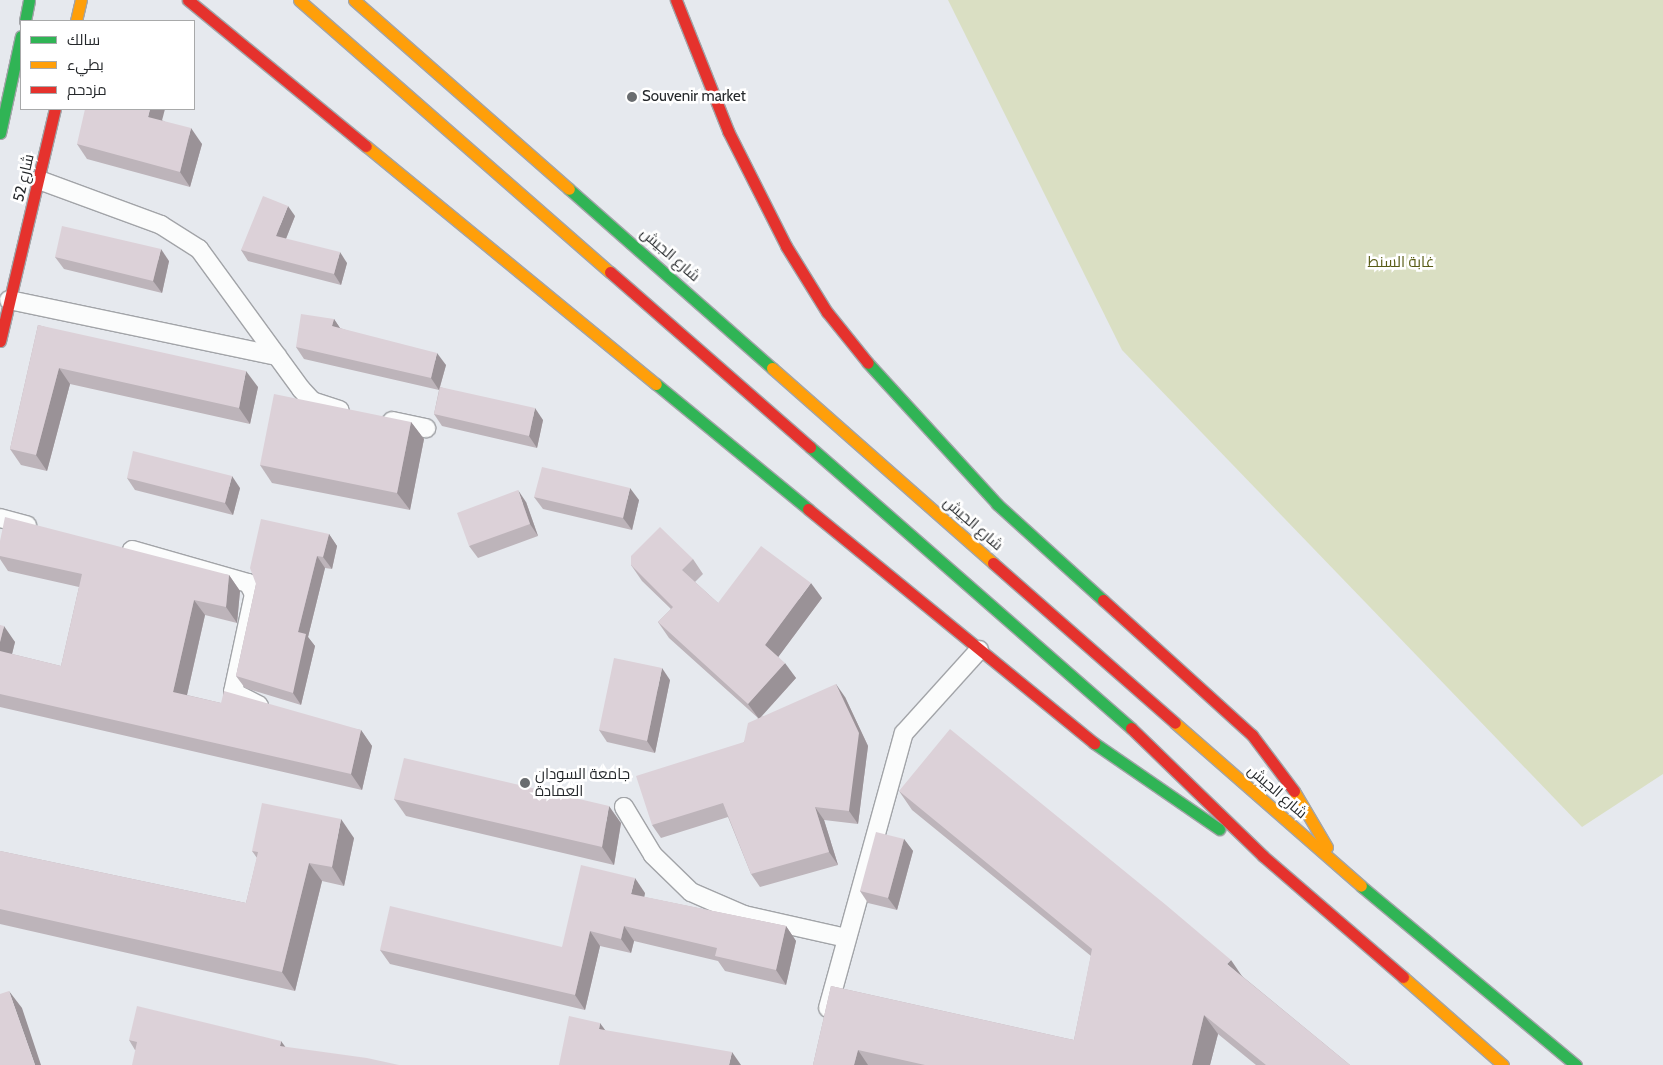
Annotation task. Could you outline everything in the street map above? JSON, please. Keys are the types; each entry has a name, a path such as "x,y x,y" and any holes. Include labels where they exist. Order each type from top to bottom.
{"main road":[{"path":"24,20 29,0"},
{"path":"76,20 81,0"},
{"path":"188,0 979,650 1170,799 1263,856"},
{"path":"299,0 1117,715 1263,856 1503,1065"},
{"name":"شارع الجيش","path":"354,0 1338,866 1576,1065"},
{"path":"676,0 728,131 786,246 826,312 897,400 997,504 1252,735 1298,796 1338,866"},
{"path":"0,133 20,41"},
{"name":"شارع 52","path":"0,341 55,110"}],"lane":[{"path":"39,180 161,225 199,249 312,401 358,414"},
{"path":"10,300 277,356"},
{"path":"378,418 426,428"},
{"path":"0,518 48,530"},
{"path":"116,547 248,583 254,594 233,692 245,702 276,709"},
{"path":"823,1029 846,938 904,733 979,650"},
{"path":"624,807 653,855 691,892 744,915 846,938"}],"green space":[{"name":"غابة السنط","path":"948,0 1663,0 1663,774 1582,827 1122,350"}],"building":[{"path":"85,110 150,110 148,117 191,128 180,172 77,144"},
{"path":"263,196 288,206 276,236 340,252 334,274 241,250"},
{"path":"62,226 161,249 153,281 55,257"},
{"path":"301,314 334,319 332,326 437,353 431,378 296,347"},
{"path":"38,325 246,371 239,408 59,368 36,455 10,449"},
{"path":"440,387 535,408 529,436 434,414"},
{"path":"274,394 411,422 397,493 260,465"},
{"path":"133,451 232,476 225,503 127,478"},
{"path":"542,467 630,488 623,518 534,497"},
{"path":"518,490 530,524 469,546 457,513"},
{"path":"5,517 229,575 226,607 194,600 173,692 221,703 224,691 361,730 351,774 0,694 0,651 61,666 82,574 0,556 0,541"},
{"path":"261,519 329,534 323,557 317,556 298,632 306,634 293,693 236,676 256,584 250,568"},
{"path":"660,527 693,559 682,570 718,603 761,546 811,583 765,645 785,663 748,704 658,622 673,607 631,565 631,556"},
{"path":"0,625 4,626 0,642"},
{"path":"614,658 662,668 647,741 599,730"},
{"path":"836,684 859,733 849,811 815,807 829,852 751,874 723,803 652,825 636,776 744,742 748,723"},
{"path":"950,729 1166,905 1231,960 1227,964 1350,1065 1266,1065 1204,1015 1192,1065 925,1065 858,1050 854,1065 813,1065 831,986 1074,1040 1092,949 899,791"},
{"path":"404,758 609,806 602,847 394,799"},
{"path":"262,803 341,819 332,867 309,863 282,972 0,909 0,851 246,903 258,852 252,851"},
{"path":"876,832 904,839 888,898 860,891"},
{"path":"581,865 635,878 631,894 786,926 776,970 715,956 717,948 624,926 621,939 590,931 575,995 380,950 390,906 562,947"},
{"path":"9,991 35,1065 0,1065 0,994"},
{"path":"137,1006 281,1041 280,1046 367,1058 399,1065 132,1065 137,1042 129,1040"},
{"path":"569,1016 600,1023 599,1029 732,1052 729,1065 559,1065"}],"traffic: fast":[{"path":"25,20 29,0"},
{"path":"0,133 20,41"},
{"path":"569,189 772,368"},
{"path":"868,363 997,504 1103,600"},
{"path":"656,384 808,509"},
{"path":"810,447 1131,728"},
{"path":"1094,743 1219,829"},
{"path":"1361,886 1576,1065"}],"traffic: slow":[{"path":"76,20 81,0"},
{"path":"299,0 610,272"},
{"path":"354,0 569,189"},
{"path":"366,146 656,384"},
{"path":"772,368 993,563"},
{"path":"1175,723 1361,886"},
{"path":"1294,791 1327,847"},
{"path":"1403,977 1503,1065"}],"traffic: jam":[{"path":"188,0 366,146"},
{"path":"676,0 728,131 786,246 827,312 868,363"},
{"path":"0,341 55,110"},
{"path":"610,272 810,447"},
{"path":"808,509 1094,743"},
{"path":"993,563 1175,723"},
{"path":"1103,600 1252,735 1294,791"},
{"path":"1131,728 1263,856 1403,977"}],"place":[{"name":"Souvenir market","path":"632,97"},
{"name":"جامعة السودان العمادة","path":"525,783"}]}
